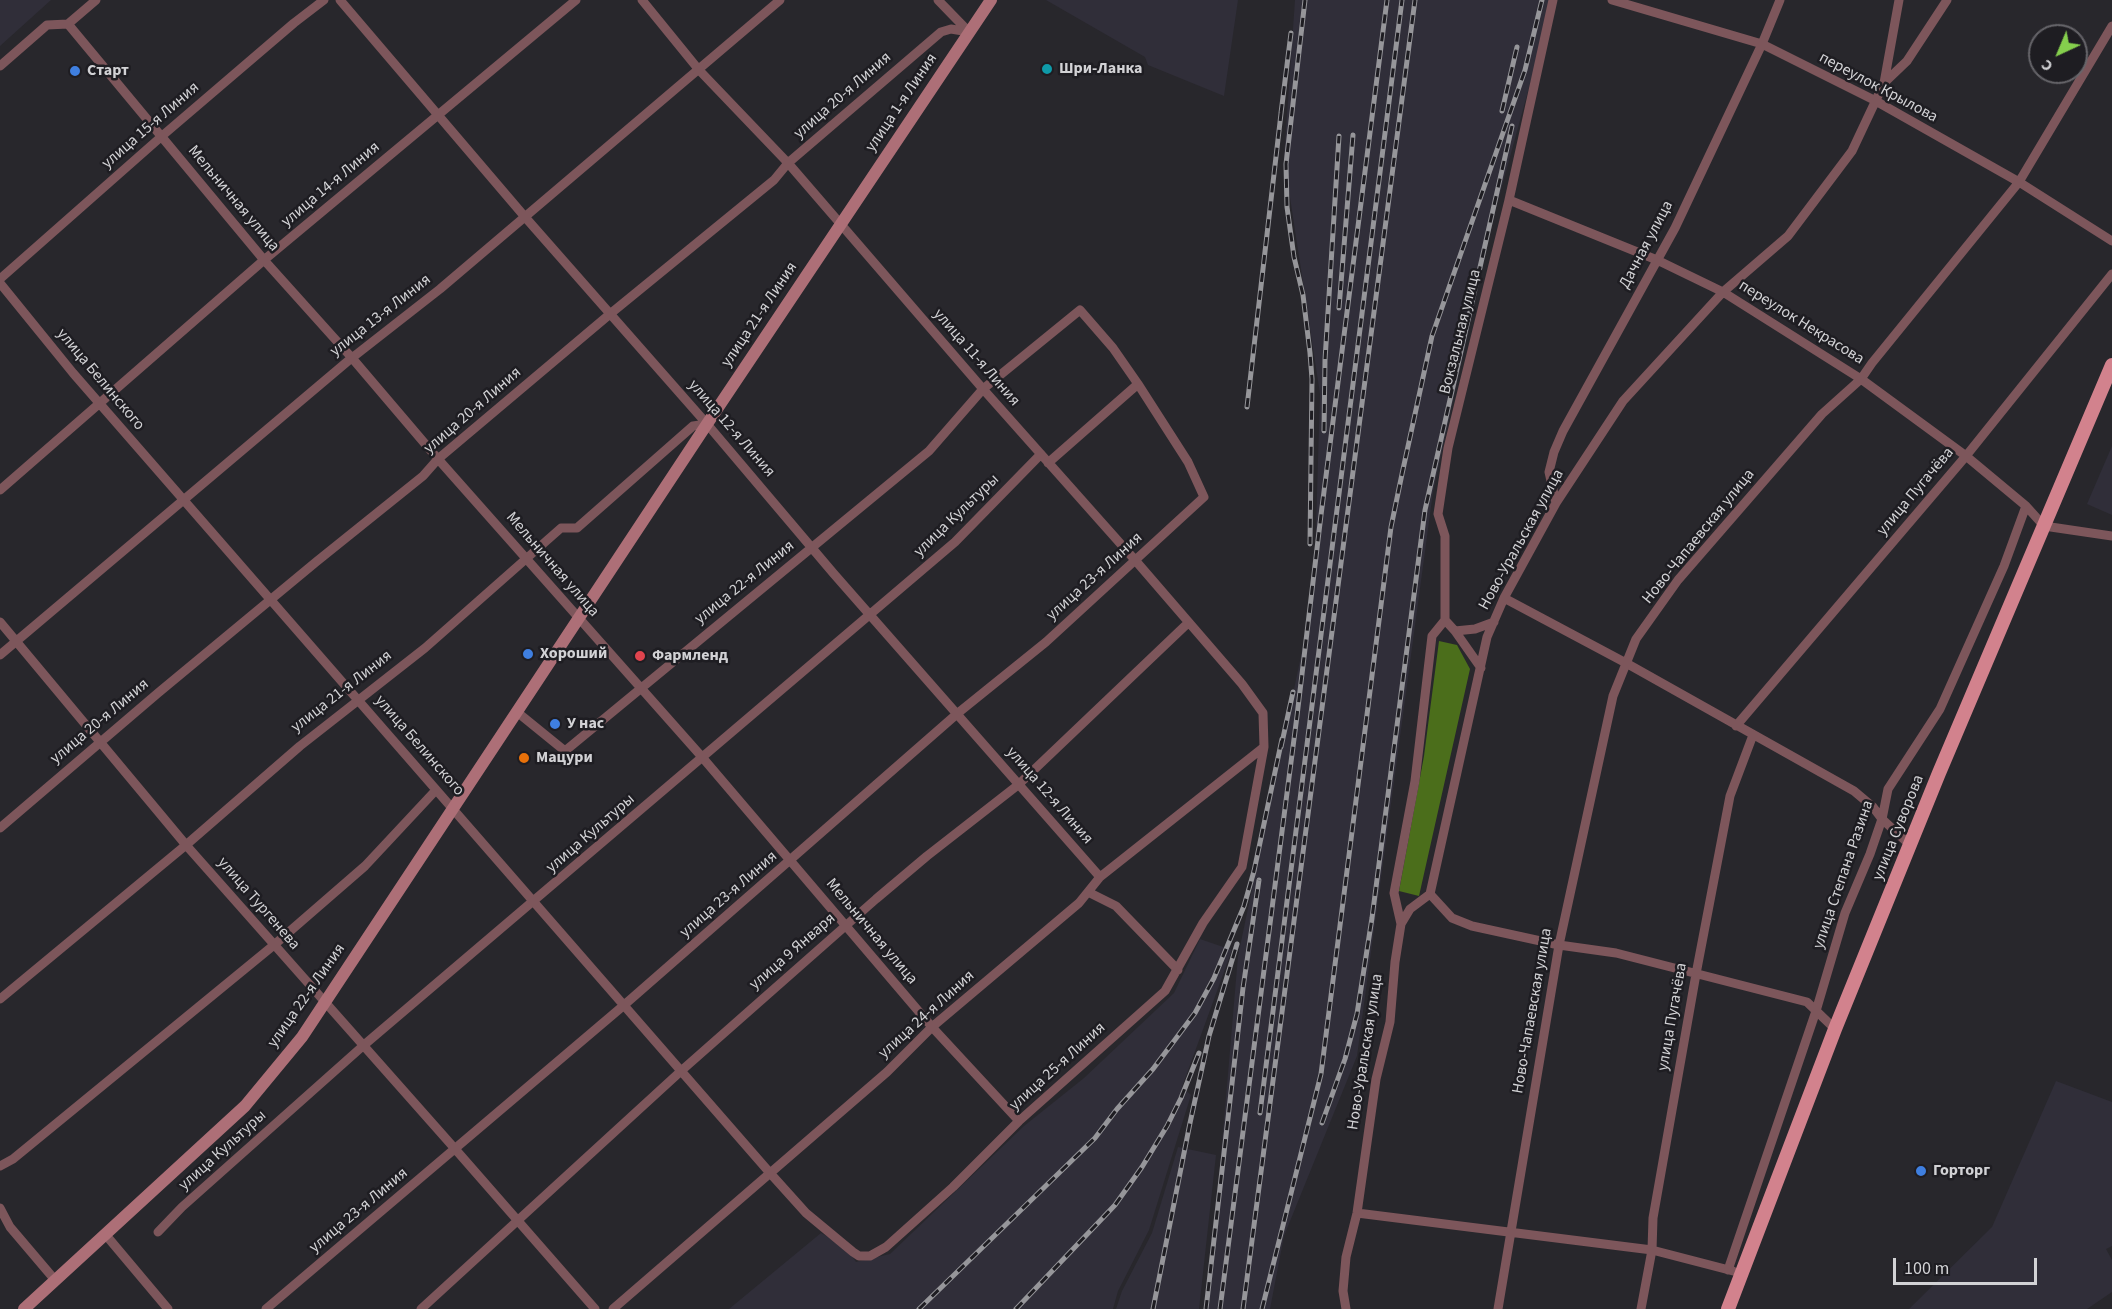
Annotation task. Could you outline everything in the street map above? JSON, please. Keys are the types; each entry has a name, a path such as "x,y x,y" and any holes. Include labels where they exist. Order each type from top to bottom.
{"main road":[{"name":"улица 1-я Линия","path":"840,225 991,0"},
{"name":"улица 21-я Линия","path":"578,619 840,225"},
{"name":"улица Суворова","path":"1728,1309 1735,1272 1910,845 2112,365"},
{"name":"улица 22-я Линия","path":"24,1309 245,1106 302,1037 578,619"}],"street":[{"path":"0,66 47,25 68,24 96,0"},
{"name":"улица 15-я Линия","path":"0,281 162,136 324,0"},
{"name":"улица 12-я Линия","path":"340,0 525,217 1100,877"},
{"name":"улица 14-я Линия","path":"0,490 264,260 576,0"},
{"name":"улица 11-я Линия","path":"642,0 699,70 788,163 1242,684 1263,713 1264,747"},
{"name":"улица 13-я Линия","path":"0,655 352,358 440,289 780,0"},
{"path":"938,0 969,32"},
{"name":"Вокзальная улица","path":"1444,620 1445,536 1438,514 1448,448 1509,200 1553,0"},
{"name":"переулок Крылова","path":"1612,0 1762,44 1874,100 2019,182 2112,241"},
{"name":"Дачная улица","path":"1556,503 1549,472 1563,431 1675,228 1762,44 1780,0"},
{"path":"1884,83 1899,0"},
{"name":"Ново-Уральская улица","path":"1430,894 1487,637 1504,598 1556,503 1623,401 1723,292 1788,236 1852,151 1874,100 1884,83 1907,61 1947,0"},
{"name":"Мельничная улица","path":"68,24 264,260 702,757 932,1027 1019,1121"},
{"name":"Ново-Чапаевская улица","path":"1498,1309 1559,945 1613,696 1636,639 1678,580 1822,414 1861,379 2019,182 2112,26"},
{"name":"улица 20-я Линия","path":"0,828 270,600 423,476 438,459 610,314 774,180 788,163 941,32 951,29 969,32"},
{"name":"переулок Некрасова","path":"1509,200 1658,260 1723,292 1861,379 1966,456 2026,506 2044,526"},
{"name":"улица Пугачёва","path":"1736,726 1966,456 2112,274"},
{"name":"улица Белинского","path":"0,281 99,403 770,1173"},
{"name":"улица 22-я Линия","path":"518,712 565,751 813,549 929,451 983,389 1080,310 1113,348 1138,384"},
{"path":"1048,463 1138,384"},
{"name":"улица 23-я Линия","path":"266,1309 456,1150 791,861 958,713 1046,642 1204,497 1188,462 1138,384"},
{"name":"улица 21-я Линия","path":"0,999 186,845 300,746 425,648 561,528 577,528 693,426 707,424"},
{"name":"улица Культуры","path":"158,1232 182,1207 364,1046 955,542 1041,454"},
{"name":"улица Степана Разина","path":"1735,1272 1845,913 1870,854 1882,819 1888,789 1940,709 2004,566 2026,506"},
{"path":"2044,526 2112,536"},
{"path":"1504,598 1854,790 1910,845"},
{"path":"1401,924 1394,893 1414,781 1432,636 1444,620 1455,631 1480,668"},
{"name":"улица Тургенева","path":"0,622 186,845 595,1309"},
{"path":"1455,631 1475,629 1494,622"},
{"name":"улица 9 Января","path":"421,1309 681,1071 847,925 927,856 1018,785 1188,623"},
{"name":"улица Пугачёва","path":"1641,1309 1652,1250 1653,1218 1730,796 1753,735"},
{"name":"улица 24-я Линия","path":"613,1309 887,1072 932,1027 1079,903 1100,877 1264,747"},
{"name":"улица 25-я Линия","path":"770,1173 806,1214 859,1256 870,1256 886,1246 953,1187 1019,1121 1165,991 1203,923 1242,867 1264,747"},
{"path":"0,1167 13,1159 274,945 365,866 436,790"},
{"path":"1088,892 1116,906 1178,970"},
{"path":"1401,924 1410,909 1430,894 1452,918 1473,926 1559,945 1616,953 1807,1002 1835,1029"},
{"name":"Ново-Уральская улица","path":"1346,1309 1343,1291 1346,1257 1357,1213 1377,1079 1390,1022 1401,924"},
{"path":"0,1208 10,1227 55,1280"},
{"path":"1357,1213 1652,1250 1735,1272"},
{"path":"105,1234 168,1309"}],"shaded area":[{"path":"0,0 51,0 0,46"},
{"path":"1046,0 1238,0 1224,96 1148,65 1145,57"},
{"path":"1295,0 1551,0 1494,215 1433,492 1357,1056 1284,1236 1270,1309 1208,1309 1238,956 1314,594 1320,394 1284,158"},
{"path":"2112,446 2112,515 2087,504"},
{"path":"1200,939 1232,950 1182,1087 1191,1095 1149,1230 1118,1291 1113,1309 729,1309 821,1233 846,1247 856,1262 890,1254 1024,1126 1084,1078 1174,993"},
{"path":"2056,1081 2112,1102 2112,1246 2106,1249 2112,1260 2112,1292 2087,1309 1909,1309 1992,1227"},
{"path":"1178,1147 1216,1155 1199,1309 1116,1309 1122,1291 1152,1233"}],"green space":[{"path":"1439,641 1457,645 1470,669 1419,896 1399,891 1424,756"}],"railway":[{"path":"1305,0 1286,164 1287,207 1294,257 1303,295 1312,379 1310,544"},
{"path":"1220,1309 1387,0"},
{"path":"1260,1113 1402,0"},
{"path":"1243,1309 1415,0"},
{"path":"1262,1309 1321,1074 1391,527 1402,474 1432,336 1525,70 1542,0"},
{"path":"1281,113 1291,33"},
{"path":"1502,111 1517,47"},
{"path":"1247,407 1282,105"},
{"path":"1322,1123 1345,1059 1357,1014 1372,918 1425,510 1512,126"},
{"path":"1339,308 1353,135"},
{"path":"1324,431 1325,360 1339,136"},
{"path":"1281,747 1293,692"},
{"path":"919,1309 1095,1138 1117,1109 1153,1069 1195,1013 1214,978 1244,906 1254,871 1282,739"},
{"path":"1206,1309 1243,988 1259,880"},
{"path":"1153,1309 1209,1036 1237,944"},
{"path":"1016,1309 1115,1205 1167,1126 1199,1053"}],"place":[{"name":"Шри-Ланка","path":"1047,69"},
{"name":"Cтарт","path":"75,71"},
{"name":"Хороший","path":"528,654"},
{"name":"Фармленд","path":"640,656"},
{"name":"У нас","path":"555,724"},
{"name":"Мацури","path":"524,758"},
{"name":"Горторг","path":"1921,1171"}]}
